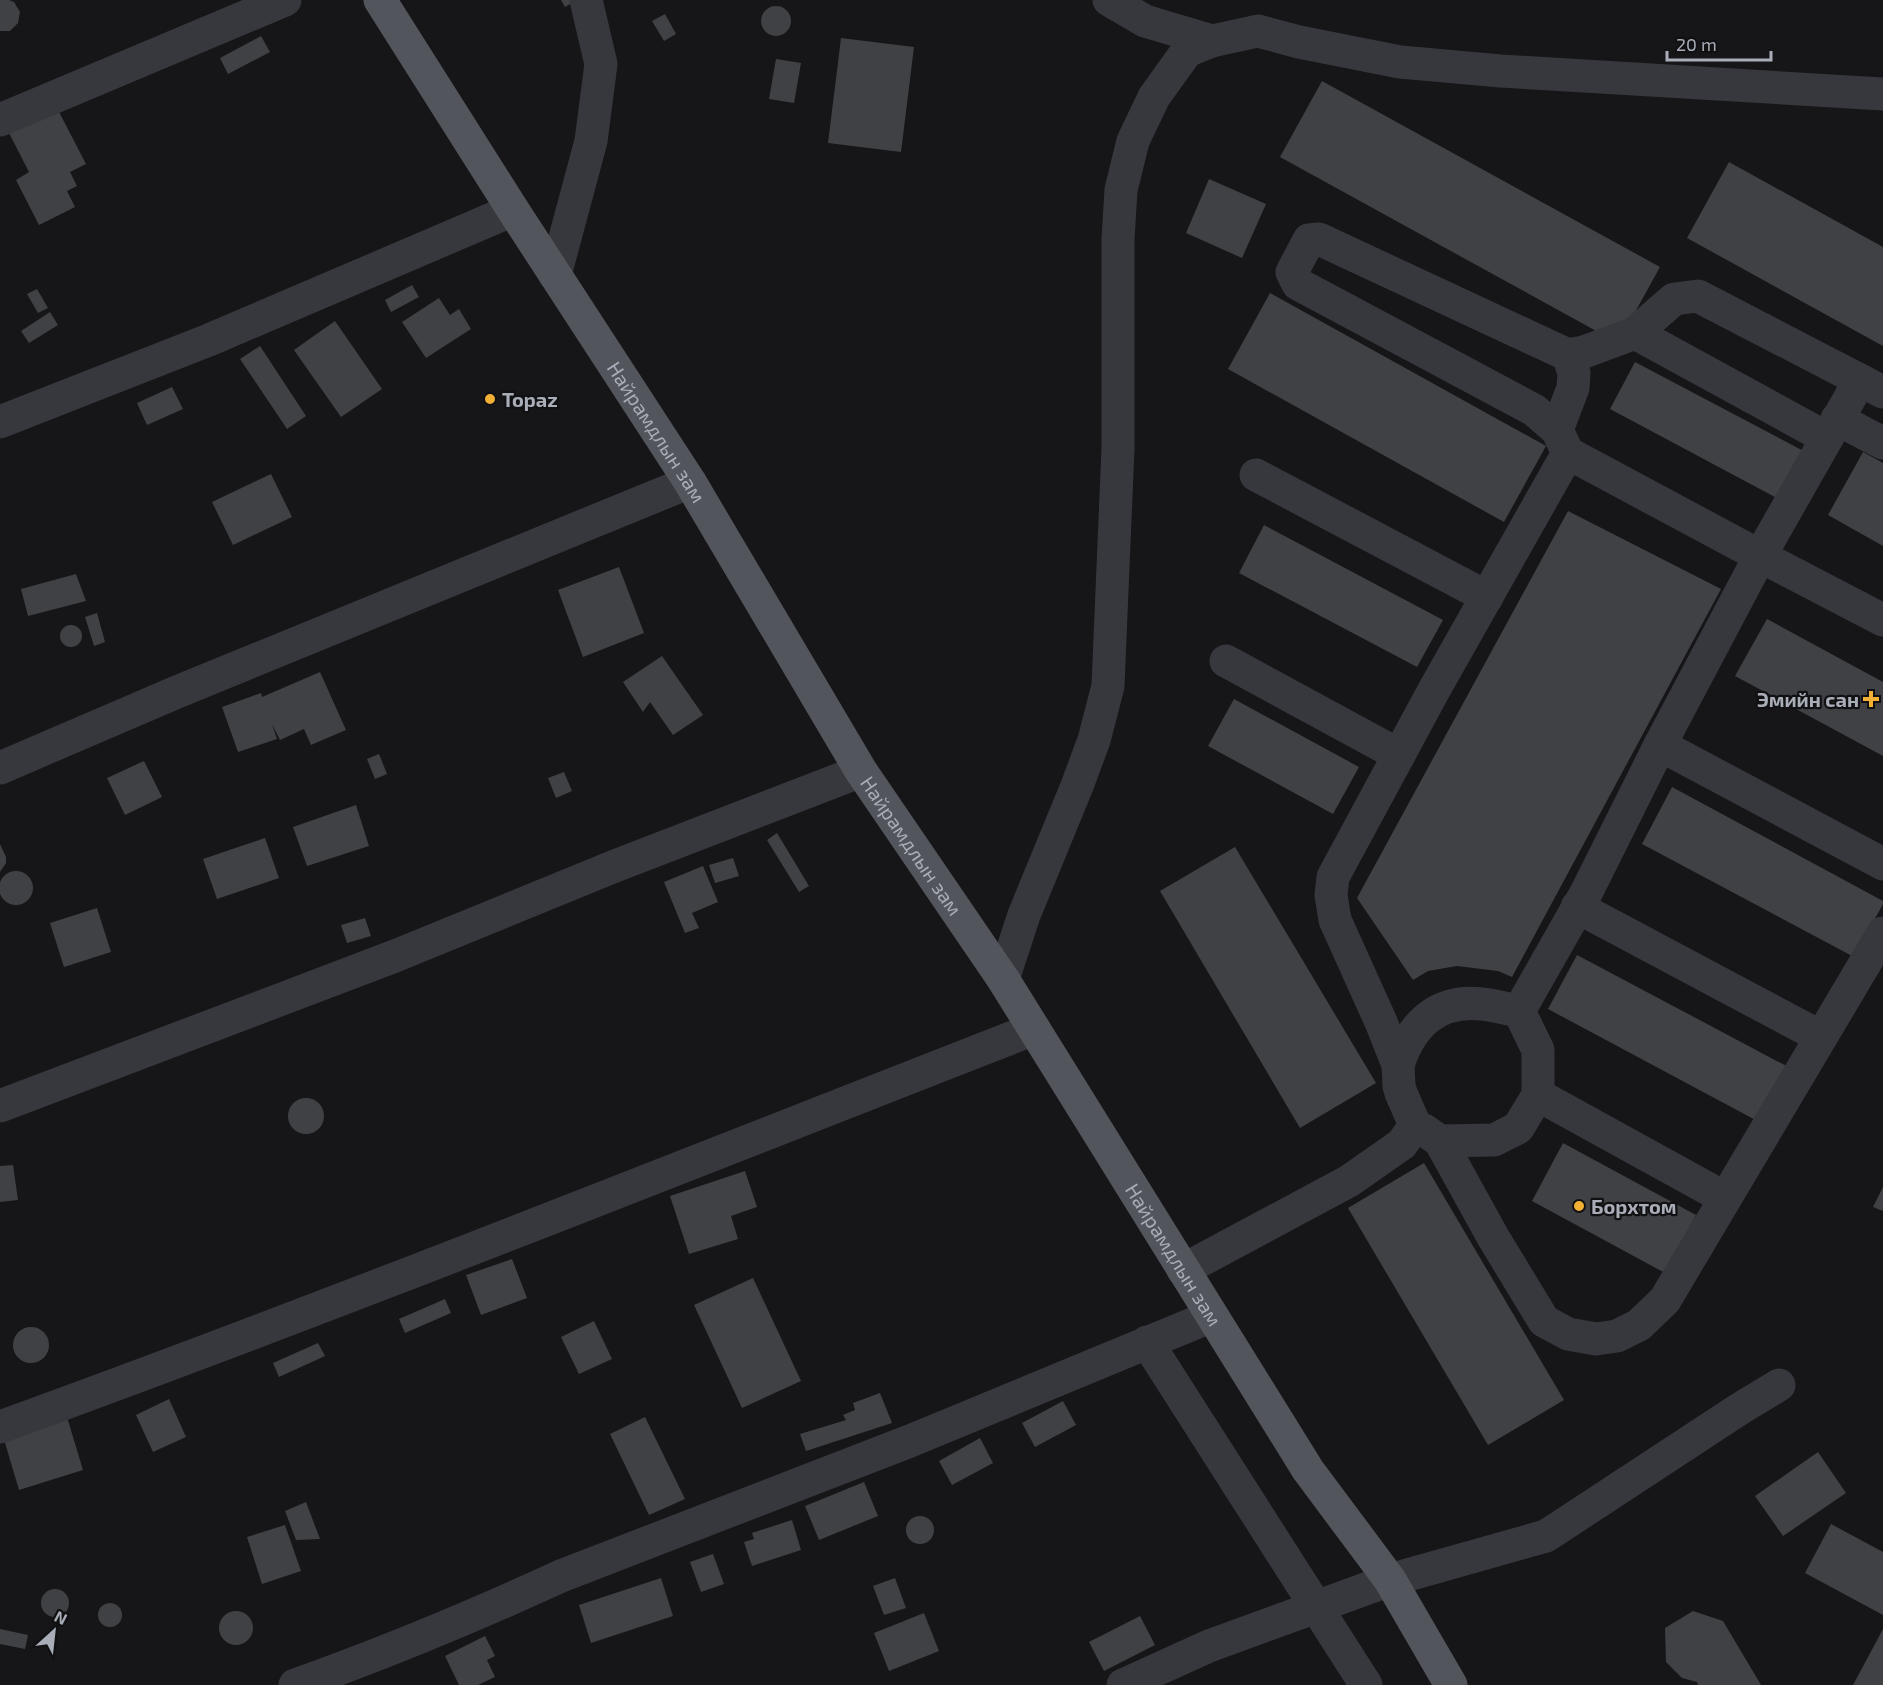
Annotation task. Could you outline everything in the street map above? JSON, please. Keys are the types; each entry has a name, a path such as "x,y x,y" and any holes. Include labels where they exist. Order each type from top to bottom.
{"main road":[{"name":"Найрамдлын зам","path":"380,0 690,482 861,771 1003,979 1308,1470 1390,1580 1451,1685"}],"street":[{"path":"0,120 285,0"},
{"path":"555,275 591,141 601,64 586,0"},
{"path":"1109,0 1145,21 1212,41"},
{"path":"1003,979 1024,915 1074,796 1094,740 1108,686 1118,448 1118,239 1121,190 1132,141 1154,97 1187,51 1212,41 1258,31 1299,42 1400,62 1501,71 1883,94"},
{"path":"0,422 209,340 513,210"},
{"path":"1519,1011 1586,893 1660,745 1760,556 1832,429 1871,386 1698,296 1674,299 1635,333 1584,352 1568,355 1319,239 1309,240 1292,272 1298,284 1534,410 1563,442 1760,556 1883,620"},
{"path":"1635,333 1832,429 1883,443"},
{"path":"1568,355 1574,373 1563,442 1487,597 1335,870 1331,895 1335,920 1367,989 1398,1065 1399,1086 1544,1321 1568,1334 1596,1340 1617,1336 1639,1325 1665,1300 1883,933"},
{"path":"1256,475 1487,597"},
{"path":"0,768 177,692 690,482"},
{"path":"1226,661 1399,755"},
{"path":"1660,745 1883,864"},
{"path":"0,1106 395,956 615,866 861,771"},
{"path":"1577,907 1821,1036"},
{"path":"1398,1065 1415,1030 1436,1012 1452,1005 1481,1004 1519,1011"},
{"path":"1183,1270 1349,1181 1402,1144 1427,1133 1494,1140 1518,1128 1538,1095 1538,1050 1519,1011"},
{"path":"0,1427 361,1293 1034,1029"},
{"path":"1538,1095 1725,1198"},
{"path":"295,1685 336,1671 491,1608 561,1576 910,1441 1212,1316"},
{"path":"1147,1342 1366,1685"},
{"path":"1123,1685 1209,1646 1390,1580 1546,1536 1779,1385"}],"building":[{"path":"0,0 14,2 20,12 18,23 10,31 0,31"},
{"path":"561,0 577,0 565,7"},
{"path":"776,6 787,10 791,21 787,32 776,36 765,32 761,21 765,10"},
{"path":"665,14 676,34 664,41 652,21"},
{"path":"261,36 270,52 228,74 220,58"},
{"path":"841,38 914,47 901,152 828,143"},
{"path":"776,59 801,63 794,103 769,99"},
{"path":"1322,81 1660,267 1618,343 1280,157"},
{"path":"57,108 86,164 70,172 77,186 67,191 75,207 39,225 16,180 29,172 9,133"},
{"path":"1729,162 1883,247 1883,346 1687,238"},
{"path":"1209,179 1266,204 1242,258 1186,233"},
{"path":"412,285 419,297 391,312 385,300"},
{"path":"37,289 48,308 38,313 27,294"},
{"path":"1270,293 1546,446 1504,522 1228,369"},
{"path":"439,298 450,315 459,309 471,329 426,358 402,322"},
{"path":"50,312 58,325 29,343 21,331"},
{"path":"335,321 382,389 341,417 294,350"},
{"path":"260,346 306,416 287,429 240,359"},
{"path":"1635,362 1813,456 1788,504 1610,409"},
{"path":"172,387 183,409 147,425 137,403"},
{"path":"1863,452 1883,463 1883,546 1828,515"},
{"path":"271,474 292,517 233,545 212,502"},
{"path":"1568,511 1721,589 1512,977 1498,971 1457,966 1428,971 1413,980 1357,898"},
{"path":"1264,525 1443,620 1417,667 1239,573"},
{"path":"619,567 644,633 583,657 558,590"},
{"path":"76,574 86,601 28,616 21,589"},
{"path":"97,613 105,642 94,646 85,617"},
{"path":"1767,619 1883,682 1883,756 1735,676"},
{"path":"71,625 79,628 82,636 79,644 71,647 63,644 60,636 63,628"},
{"path":"662,656 703,715 673,735 650,702 643,712 623,682"},
{"path":"320,672 346,730 311,745 304,729 280,740 272,724 277,739 238,752 222,707 261,693 262,697"},
{"path":"1234,699 1359,767 1333,814 1208,746"},
{"path":"379,754 387,774 375,779 367,759"},
{"path":"144,761 162,797 125,815 107,778"},
{"path":"564,772 572,791 556,798 548,778"},
{"path":"1672,787 1883,901 1854,957 1642,844"},
{"path":"356,805 369,846 307,866 293,827"},
{"path":"777,833 809,886 799,892 767,840"},
{"path":"265,838 279,878 217,899 203,859"},
{"path":"0,844 6,857 6,863 0,872"},
{"path":"1235,847 1376,1083 1300,1128 1160,891"},
{"path":"733,858 739,876 715,883 709,865"},
{"path":"703,866 718,902 692,913 699,928 685,933 664,882"},
{"path":"16,871 28,876 33,888 28,900 16,905 4,900 -1,888 4,876"},
{"path":"97,908 111,952 64,967 50,923"},
{"path":"365,918 371,936 347,943 341,925"},
{"path":"1577,955 1792,1069 1763,1124 1548,1009"},
{"path":"306,1098 319,1103 324,1116 319,1129 306,1134 293,1129 288,1116 293,1103"},
{"path":"1563,1143 1696,1215 1665,1273 1532,1201"},
{"path":"1424,1163 1564,1400 1488,1445 1348,1208"},
{"path":"13,1165 18,1200 0,1202 0,1166"},
{"path":"745,1171 757,1207 731,1216 738,1239 689,1254 670,1196"},
{"path":"1883,1187 1883,1211 1873,1207"},
{"path":"512,1259 527,1298 481,1315 466,1275"},
{"path":"753,1278 801,1381 742,1408 694,1305"},
{"path":"445,1299 451,1313 405,1333 399,1319"},
{"path":"594,1321 612,1359 579,1374 561,1337"},
{"path":"31,1327 44,1332 49,1345 44,1358 31,1363 18,1358 13,1345 18,1332"},
{"path":"318,1343 325,1356 279,1377 273,1363"},
{"path":"880,1393 892,1423 806,1451 800,1434 846,1420 843,1415 855,1410 853,1403"},
{"path":"169,1399 186,1437 153,1452 136,1415"},
{"path":"1063,1401 1076,1425 1035,1447 1022,1423"},
{"path":"67,1417 83,1470 19,1490 3,1436"},
{"path":"645,1417 685,1499 649,1515 610,1434"},
{"path":"980,1438 993,1463 952,1485 939,1461"},
{"path":"1818,1452 1846,1493 1783,1536 1755,1496"},
{"path":"864,1482 878,1516 819,1540 805,1506"},
{"path":"306,1502 320,1539 296,1540 285,1511"},
{"path":"920,1516 930,1520 934,1530 930,1540 920,1544 910,1540 906,1530 910,1520"},
{"path":"792,1520 801,1550 752,1566 744,1542 754,1539 752,1533"},
{"path":"1831,1524 1883,1552 1883,1615 1805,1573"},
{"path":"285,1525 301,1571 262,1584 247,1537"},
{"path":"713,1554 724,1584 701,1592 690,1562"},
{"path":"661,1578 673,1616 591,1643 579,1605"},
{"path":"895,1578 906,1608 884,1615 873,1586"},
{"path":"55,1589 65,1593 69,1603 65,1613 55,1617 45,1613 41,1603 45,1593"},
{"path":"110,1603 118,1607 122,1615 118,1623 110,1627 102,1623 98,1615 102,1607"},
{"path":"236,1611 248,1616 253,1628 248,1640 236,1645 224,1640 219,1628 224,1616"},
{"path":"1693,1611 1723,1621 1761,1685 1698,1685 1697,1682 1682,1678 1666,1662 1665,1628"},
{"path":"924,1613 939,1651 889,1671 874,1633"},
{"path":"1140,1616 1155,1645 1104,1671 1089,1642"},
{"path":"0,1629 28,1635 25,1649 0,1644"},
{"path":"1883,1629 1883,1685 1853,1685"},
{"path":"485,1636 495,1656 487,1660 495,1677 478,1685 459,1685 445,1656"}],"place":[{"name":"Topaz","path":"490,399"},
{"name":"Эмийн сан","path":"1871,699"},
{"name":"Борхтом","path":"1579,1206"}]}
